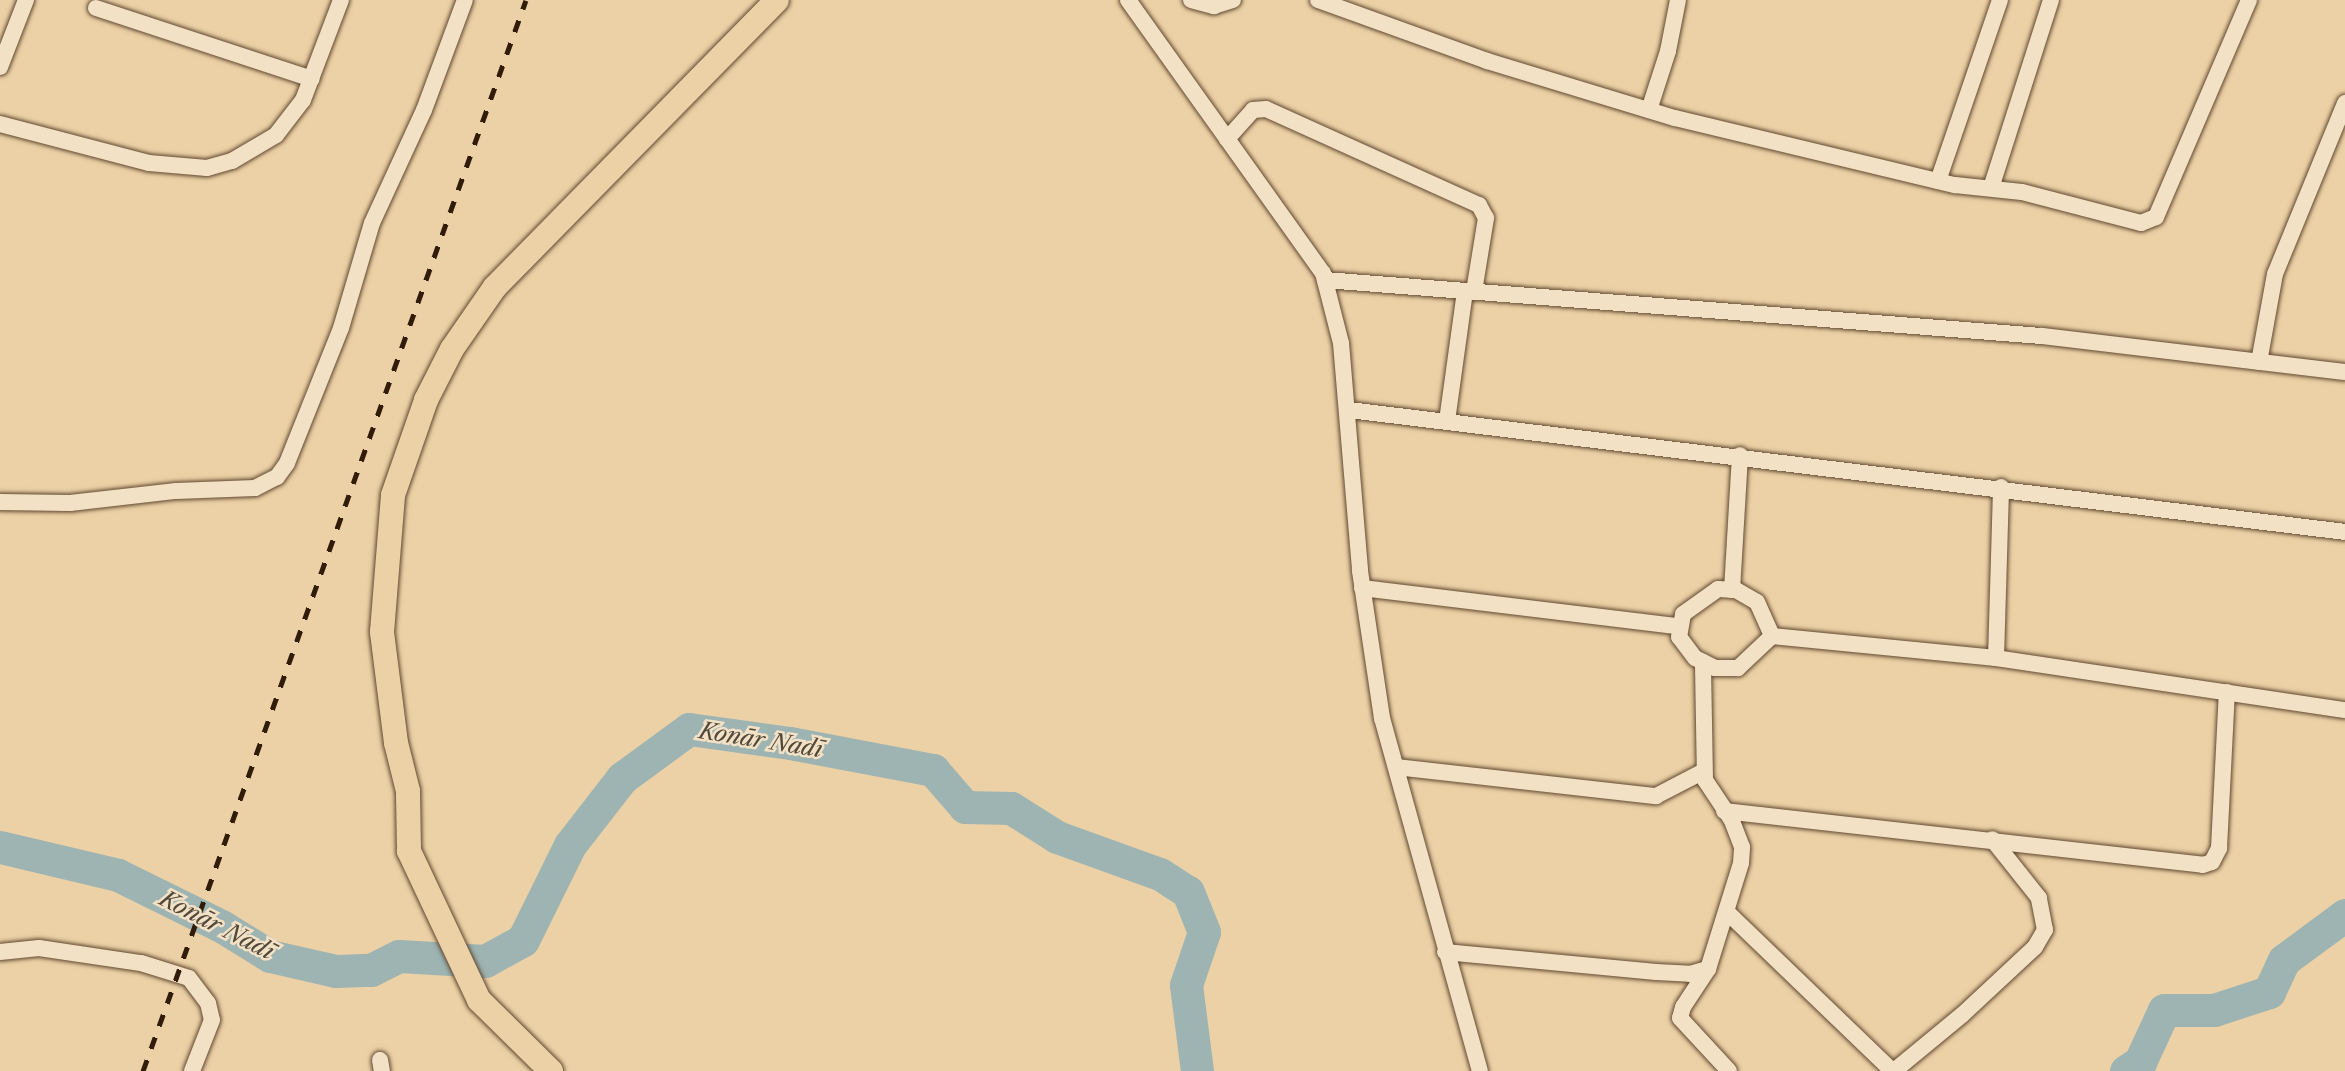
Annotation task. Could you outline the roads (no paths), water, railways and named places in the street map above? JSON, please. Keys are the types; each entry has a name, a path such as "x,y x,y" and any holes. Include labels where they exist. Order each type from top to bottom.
{"main road":[{"path":"551,1071 479,1000 409,851 408,791 396,743 382,632 393,495 426,400 452,349 495,287 777,0"}],"street":[{"path":"0,67 26,0"},
{"path":"0,124 149,163 207,168 254,150 276,135 303,100 341,0"},
{"path":"0,502 70,503 255,488 277,477 287,463 341,328 372,223 424,110 465,0"},
{"path":"1128,0 1296,230 1325,279 1342,343 1362,588 1382,718 1480,1071"},
{"path":"1191,0 1214,6 1233,0"},
{"path":"1318,0 1487,61 1649,110 1938,181 1991,188 2150,222 2249,0"},
{"path":"1649,110 1668,51 1678,0"},
{"path":"1938,181 2000,0"},
{"path":"1991,188 2051,0"},
{"path":"96,8 312,79"},
{"path":"2259,362 2275,274 2345,103"},
{"path":"1227,139 1253,110 1266,109 1479,205 1486,218 1469,291 1447,421"},
{"path":"1325,279 1920,325 2345,372"},
{"path":"1349,410 2001,486 2345,532"},
{"path":"1732,590 1740,455"},
{"path":"1996,658 2001,486"},
{"path":"1362,588 1678,626"},
{"path":"1772,636 1757,602 1732,590 1705,595 1683,614 1678,626 1684,646 1715,668 1738,668 1772,636 1996,658 2345,710"},
{"path":"1703,662 1704,771 1742,847 1727,912 1708,969 1683,1007 1680,1018 1729,1071"},
{"path":"1724,811 1992,839 2203,865 2212,862 2219,848 2227,692"},
{"path":"1396,767 1656,796 1704,771"},
{"path":"1727,912 1893,1071 1962,1015 2035,947 2045,930 2039,898 1992,839"},
{"path":"0,952 39,948 141,962 189,978 208,1003 212,1020 192,1071"},
{"path":"1445,952 1656,972 1690,974 1708,969"}],"waterway":[{"name":"Konār Nadī","path":"0,847 118,875 223,927 270,956 336,971 371,970 399,956 485,961 523,940 570,845 622,778 689,729 790,743 933,770 965,807 1011,808 1057,837 1160,874 1188,892 1204,932 1186,985 1197,1071"},
{"name":"Konār Nadī","path":"2126,1071 2140,1062 2164,1010 2214,1010 2269,992 2284,960 2345,915"}],"railway":[{"path":"143,1071 526,0"}]}
